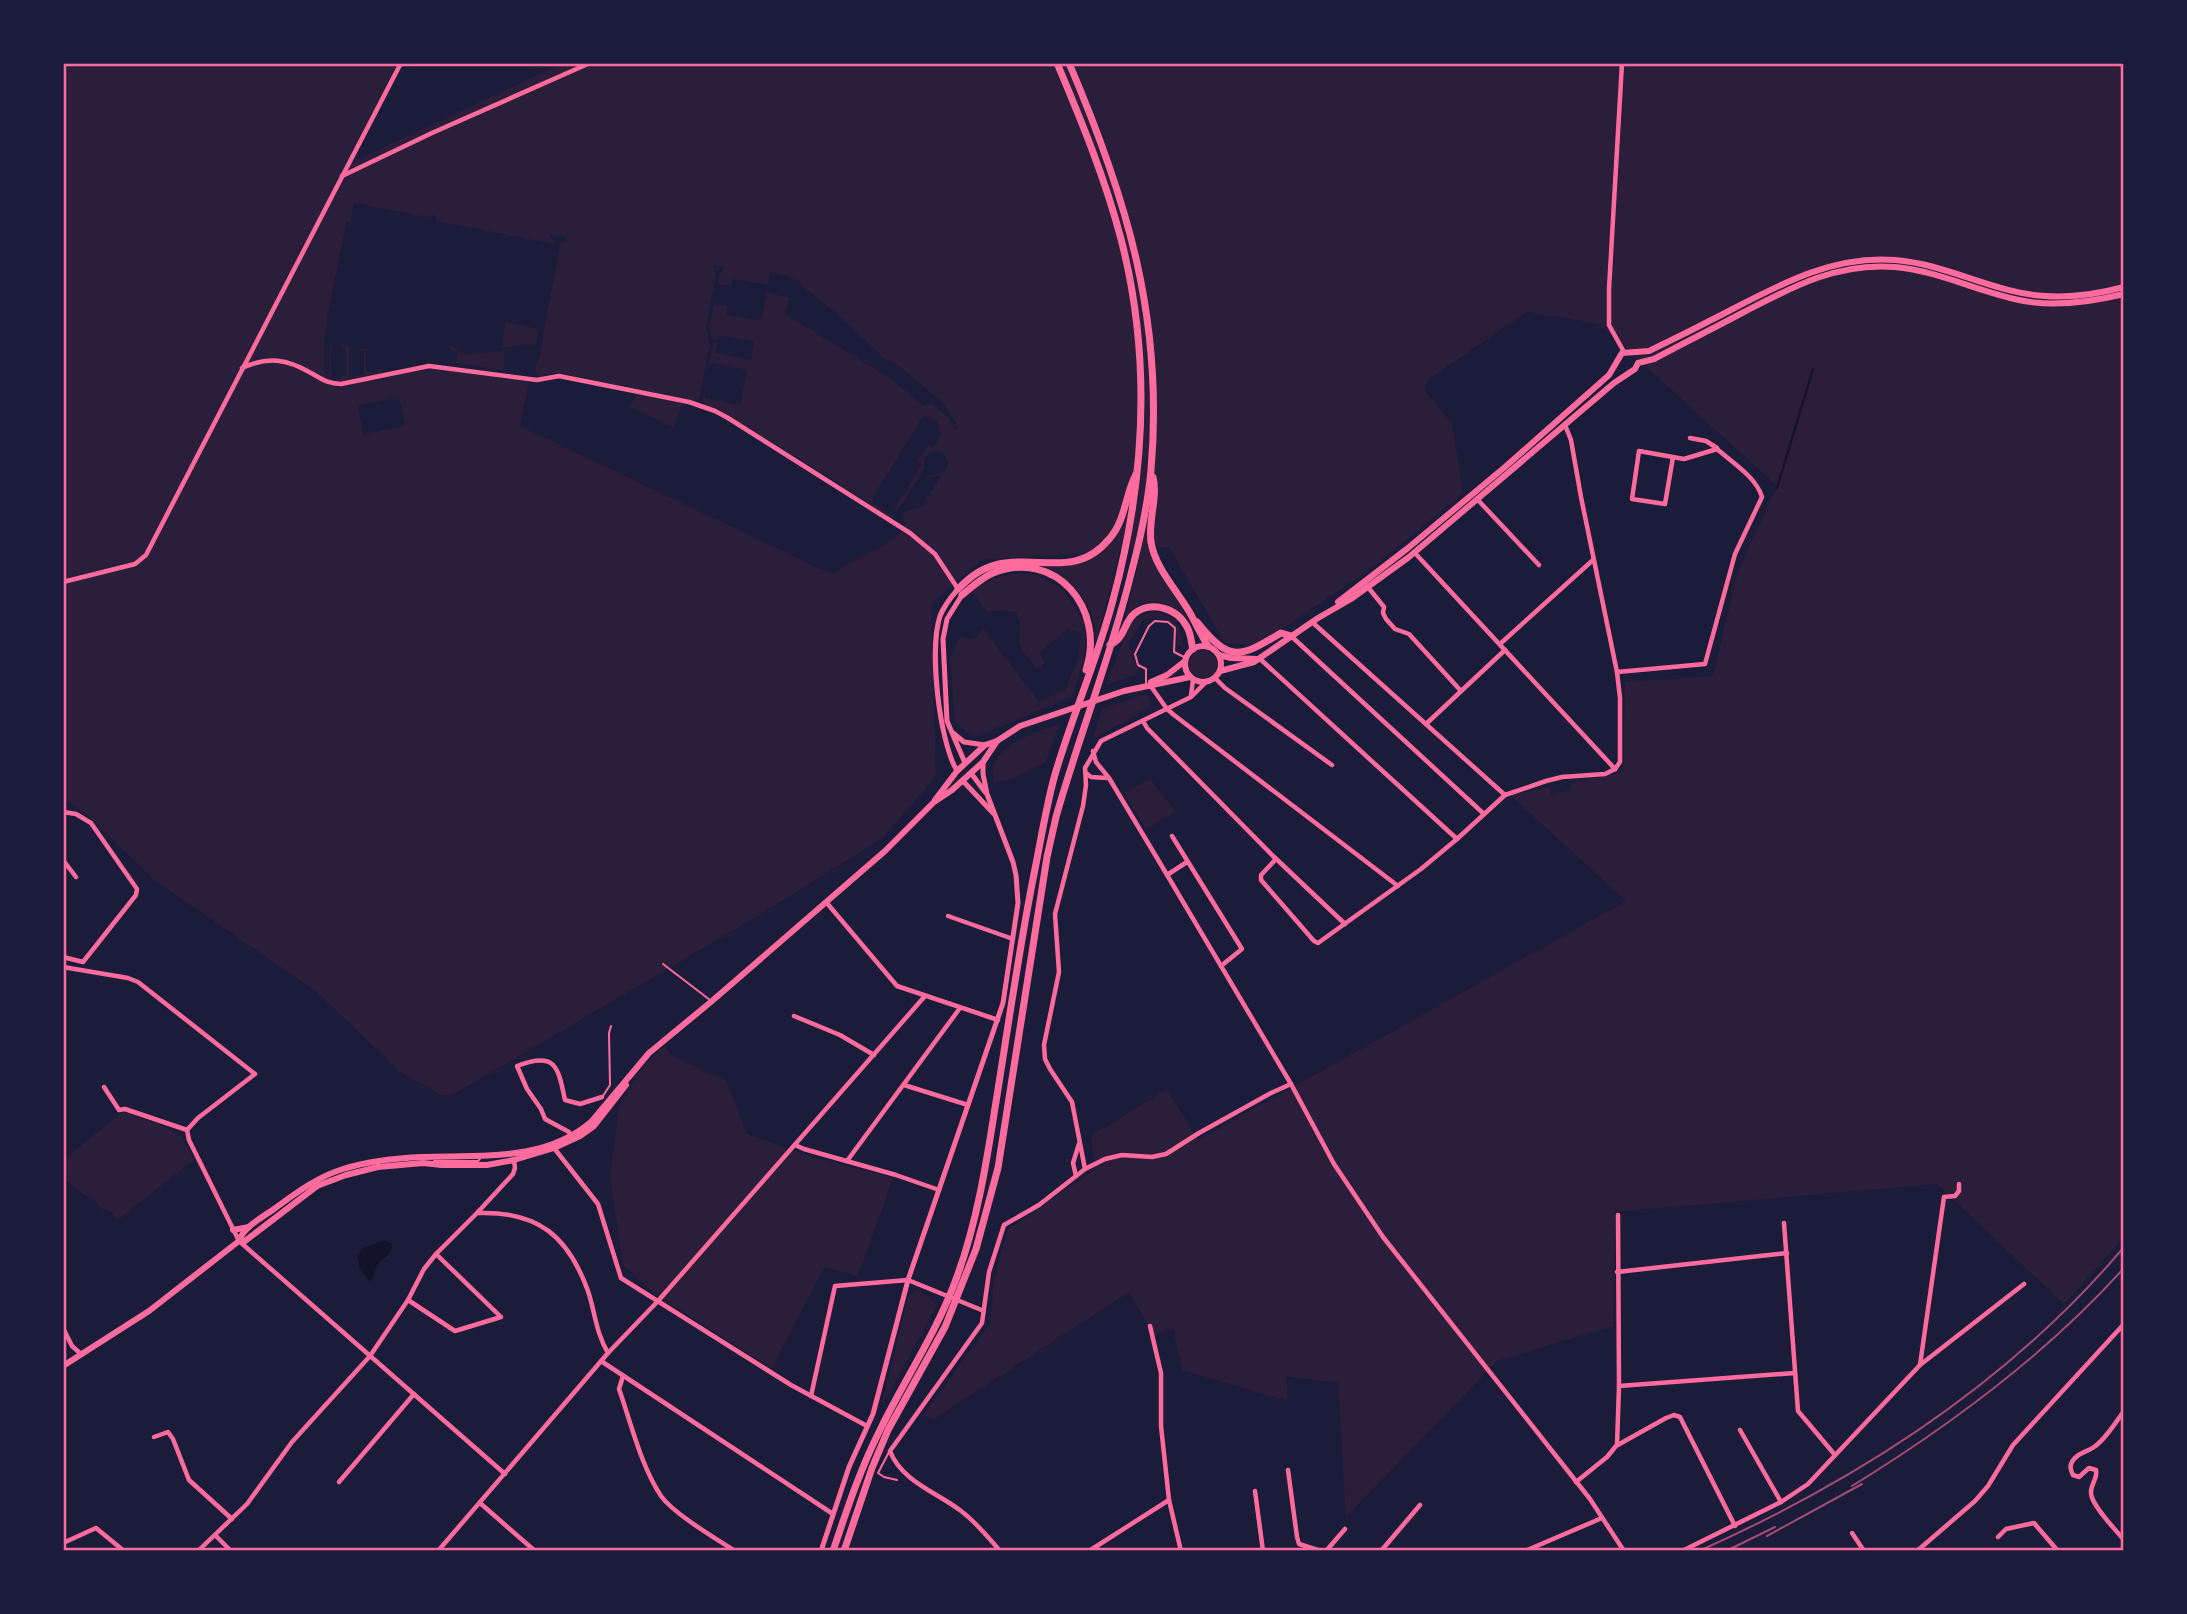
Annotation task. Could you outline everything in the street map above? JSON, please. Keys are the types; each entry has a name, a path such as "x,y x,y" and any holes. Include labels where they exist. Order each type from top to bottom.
{"highway":[{"path":"833,1551 863,1464 936,1325 955,1283 968,1243 986,1164 1045,817 1055,778 1104,633 1132,519 1142,406 1141,371 1130,281 1103,180 1057,63"},
{"path":"844,1551 888,1430 945,1327 976,1250 998,1168 1050,844 1067,777 1133,566 1151,471 1154,406 1149,330 1141,276 1115,178 1069,63"},
{"path":"960,592 974,574 1000,564 1067,563 1096,551 1107,541 1122,519 1131,484 1138,470"},
{"path":"1151,471 1155,486 1150,523 1153,548 1164,572 1208,646"},
{"path":"960,592 988,575 1010,569 1041,571 1069,587 1085,609 1091,636 1088,666 1081,685 1082,696"},
{"path":"1110,646 1120,638 1135,614 1154,607 1166,609 1180,618 1188,629 1193,649"},
{"path":"1191,615 1217,643 1232,652 1252,650 1281,634 1291,636"}],"main road":[{"path":"1315,620 1474,494 1609,375 1618,357 1624,352 1649,351 1800,276 1846,262 1879,259 1939,267 2008,289 2043,296 2078,296 2124,287"},
{"path":"1220,671 1254,662 1351,599 1414,552 1635,369 1638,363 1654,359 1816,277 1857,267 1892,267 1922,270 2022,301 2044,304 2070,304 2124,295"},
{"path":"1633,353 1638,363"},
{"path":"1617,363 1621,370 1629,372"},
{"path":"1148,684 1167,675 1186,659 1193,649 1208,646 1219,655 1259,659"},
{"path":"63,1366 149,1311 239,1241 251,1226 325,1175 344,1168 394,1159 459,1159 517,1153 555,1145 581,1130 592,1121 640,1062 885,851 934,802 957,771 985,745 997,741 1020,726 1148,684 1192,678 1206,682 1216,678 1220,671 1222,666 1219,655"},
{"path":"1186,659 1185,667 1192,678"},
{"path":"934,802 983,762 997,741"},
{"path":"965,763 971,773"},
{"path":"957,771 963,781"},
{"path":"239,1241 245,1241 307,1193 328,1181 378,1167 423,1163 487,1165 514,1160 580,1136 594,1126 640,1062"},
{"path":"233,1230 251,1226"}],"street":[{"path":"63,582 128,566 141,561 146,555 401,63"},
{"path":"341,177 432,133 590,63"},
{"path":"1622,63 1609,326 1624,352"},
{"path":"242,368 281,360 292,362 329,384 341,384 429,366 537,380 559,376 700,405 728,418 910,533 935,554 960,592"},
{"path":"1276,859 1261,875 1261,880 1318,943 1398,886 1457,839 1505,795 1562,777 1605,774 1615,769 1620,762 1620,698 1617,672 1571,440 1565,425"},
{"path":"1617,672 1705,664 1735,554 1762,497 1759,488 1751,479 1717,449 1706,441 1690,438"},
{"path":"1673,457 1665,504 1632,499 1639,451 1685,459 1717,449"},
{"path":"1477,498 1539,565"},
{"path":"1414,552 1615,769"},
{"path":"1500,644 1593,559"},
{"path":"1367,586 1384,607 1386,619 1395,629 1409,634 1461,691"},
{"path":"960,592 947,619 943,639 945,711 965,763"},
{"path":"957,771 942,730 936,641 944,607 960,592"},
{"path":"1315,620 1505,795"},
{"path":"1291,636 1484,814"},
{"path":"1426,724 1505,650"},
{"path":"1259,659 1457,839"},
{"path":"1191,697 1192,678"},
{"path":"1216,678 1224,688 1332,765"},
{"path":"1085,1169 1072,1102 1045,1059 1044,1045 1059,972 1055,914 1083,806 1085,768 1101,741 1191,697 1206,682"},
{"path":"1148,684 1167,709 1398,886"},
{"path":"1143,721 1276,859 1345,924"},
{"path":"951,732 964,741 985,745"},
{"path":"1093,751 1096,762 1109,778 1291,1084 1334,1164 1383,1237 1576,1482 1625,1551"},
{"path":"821,1551 849,1467 880,1391 908,1280 1003,1003 1018,904 1016,875 987,794 983,762"},
{"path":"1089,762 1096,762"},
{"path":"1086,785 1100,768"},
{"path":"971,773 987,794"},
{"path":"1085,773 1109,778"},
{"path":"963,781 995,815"},
{"path":"63,812 76,814 91,823 137,889 136,895 83,962 63,957"},
{"path":"1171,836 1242,949 1221,966"},
{"path":"63,860 76,877"},
{"path":"1167,875 1187,862"},
{"path":"826,901 897,986 998,1020"},
{"path":"948,916 1013,939"},
{"path":"63,967 138,982 255,1074 198,1118 187,1130"},
{"path":"438,1551 608,1353 657,1301 925,996"},
{"path":"847,1161 960,1007"},
{"path":"794,1016 840,1035 874,1055"},
{"path":"571,1136 569,1132 545,1119 517,1066 531,1061 549,1062 558,1069 565,1100 580,1104 602,1097"},
{"path":"1000,1551 984,1531 960,1509 910,1477 893,1459 890,1451 982,1323 989,1272 1004,1225 1039,1205 1085,1169 1105,1158 1166,1154 1291,1084"},
{"path":"904,1085 968,1105"},
{"path":"104,1087 119,1110 187,1130"},
{"path":"187,1130 189,1140 239,1241 505,1474"},
{"path":"1076,1176 1073,1163 1080,1140"},
{"path":"555,1145 598,1203 621,1278 791,1385 867,1426"},
{"path":"795,1145 896,1175 939,1191"},
{"path":"198,1551 247,1504 292,1442 370,1356 408,1300 424,1269 513,1174 514,1160"},
{"path":"1920,1366 1944,1198 1955,1196 1959,1191 1959,1184"},
{"path":"477,1213 505,1213 525,1217 540,1223 557,1238 578,1268 588,1292 596,1326 608,1353"},
{"path":"1616,1446 1619,1386 1618,1215"},
{"path":"1784,1223 1798,1411 1835,1455"},
{"path":"1617,1272 1787,1253"},
{"path":"408,1300 455,1331 501,1317 436,1254"},
{"path":"811,1396 835,1286 908,1280 984,1311"},
{"path":"1682,1551 1781,1503 1808,1484 1920,1366 2024,1284"},
{"path":"1917,1551 1975,1501 1988,1486 2013,1445 2124,1324"},
{"path":"1150,1326 1161,1373 1161,1426 1169,1500 1181,1551"},
{"path":"63,1328 72,1346 80,1354"},
{"path":"601,1361 833,1514"},
{"path":"1619,1386 1796,1373"},
{"path":"623,1376 619,1389 649,1473 662,1497 673,1508 735,1551"},
{"path":"339,1482 414,1394"},
{"path":"2124,1411 2101,1441 2077,1456 2071,1464 2070,1472 2079,1476 2089,1468 2096,1470 2092,1499 2124,1540"},
{"path":"1576,1482 1607,1457 1616,1446 1674,1415 1680,1417 1735,1526"},
{"path":"1740,1430 1781,1503"},
{"path":"155,1437 168,1432 189,1480 232,1519"},
{"path":"1288,1470 1299,1544 1323,1551 1345,1529"},
{"path":"1255,1491 1263,1551"},
{"path":"1088,1551 1169,1500"},
{"path":"480,1503 535,1551"},
{"path":"1381,1551 1420,1505"},
{"path":"1525,1551 1602,1518"},
{"path":"1998,1537 2006,1529 2034,1523 2058,1551"},
{"path":"63,1542 96,1528 124,1551"},
{"path":"1852,1533 1864,1551"},
{"path":"216,1536 231,1551"}],"lane":[{"path":"1148,684 1146,670 1138,665 1135,654 1149,626 1155,621 1168,622 1175,628 1174,652 1186,659"},
{"path":"663,964 712,1001"},
{"path":"602,1097 610,1085 611,1026"},
{"path":"423,1163 459,1159"},
{"path":"890,1451 878,1473 897,1480"}],"shaded area":[{"path":"63,63 401,63 350,163 563,63 2124,63 2124,1237 2064,1304 1937,1184 1615,1212 1613,1326 1497,1361 1346,1517 1338,1383 1286,1376 1288,1401 1182,1370 1173,1328 1153,1335 1129,1292 934,1419 923,1415 990,1324 994,1280 1007,1230 1095,1170 1091,1136 1167,1089 1198,1140 1626,901 1510,795 1549,787 1551,794 1571,790 1571,783 1623,772 1625,682 1713,676 1738,571 1777,486 1599,324 1527,312 1427,380 1425,391 1452,423 1463,493 1373,567 1259,645 1225,643 1169,547 1150,548 1151,555 1187,618 1163,604 1150,602 1137,607 1125,620 1142,549 1120,550 1096,643 1092,617 1083,598 1069,583 1041,568 1075,565 1100,552 981,560 931,604 936,776 884,837 751,920 456,1093 443,1096 400,1072 317,992 154,880 86,814 63,798","holes":["354,203 431,218 432,215 436,216 436,221 555,244 549,237 550,234 567,237 567,241 559,244 536,363 535,370 539,377 554,373 565,374 696,402 710,346 706,328 716,274 714,265 724,267 718,284 731,286 733,279 768,285 770,272 801,281 800,284 883,357 898,365 943,403 958,430 930,403 924,406 890,378 785,314 789,297 767,293 761,321 726,314 727,306 714,304 709,328 712,339 718,340 719,335 754,342 751,360 716,353 717,342 713,341 708,370 712,363 747,370 740,405 705,398 705,390 703,400 705,405 727,415 826,475 892,519 894,517 873,503 872,499 925,416 937,422 938,430 942,433 933,447 929,445 918,461 922,464 895,508 890,506 897,511 931,452 938,450 944,454 948,466 944,472 925,479 939,475 941,478 933,486 934,490 930,491 931,495 926,496 924,506 904,512 905,525 908,525 904,526 896,538 831,574 520,426 529,382 436,369 382,379 382,369 372,373 366,371 366,351 371,350 359,348 364,351 364,374 354,377 349,376 349,348 354,347 341,345 341,348 346,348 346,376 331,379 331,345 336,343 330,345 329,374 324,373 328,313 346,225 347,222 350,223","399,397 405,426 363,434 358,405"]},
{"path":"505,322 539,329 536,345 502,347"},
{"path":"451,345 468,354 505,351 504,370 449,362 447,360 456,362 458,352 453,351 450,358"},
{"path":"636,394 683,403 673,427 630,407"},
{"path":"1018,573 1038,575 1063,589 1084,622 1086,652 1073,696 977,736 966,733 955,721 950,659 960,637 977,637 983,628 1039,702 1066,689 1078,659 1081,633 1068,629 1039,653 1045,663 1041,668 1036,668 1019,645 1020,623 1016,612 987,612 973,594 975,587 994,578"},
{"path":"1158,612 1177,625 1183,647 1177,645 1175,629 1164,617 1143,620 1129,644 1134,663 1139,669 1135,675 1106,685 1129,625 1135,619"},
{"path":"1203,650 1213,654 1217,664 1213,674 1203,678 1193,674 1189,664 1193,654"},
{"path":"1145,694 1150,698 1151,706 1092,740 1102,709"},
{"path":"1060,724 1045,763 1010,780 993,782 994,765 1004,750 1022,738"},
{"path":"1150,779 1176,812 1146,829 1124,793"},
{"path":"664,1046 672,1055 726,1081 747,1134 819,1159 893,1178 858,1276 824,1267 772,1368 656,1295 623,1265 610,1177 619,1106 643,1066"},
{"path":"123,1112 162,1125 180,1135 194,1160 116,1221 111,1211 101,1209 94,1199 66,1181 63,1176 63,1160"},
{"path":"383,1240 392,1244 391,1251 379,1263 372,1280 369,1281 360,1268 357,1256 362,1249"},
{"path":"920,1290 937,1305 881,1408 908,1297"}],"waterway":[{"path":"1777,488 1813,369"}],"railway":[{"path":"1699,1551 1817,1492 1929,1423 2032,1341 2080,1296 2124,1247"},
{"path":"1852,1486 1996,1387 2063,1330 2124,1268"},
{"path":"1767,1536 1862,1484"},
{"path":"1726,1551 1775,1527"}]}
